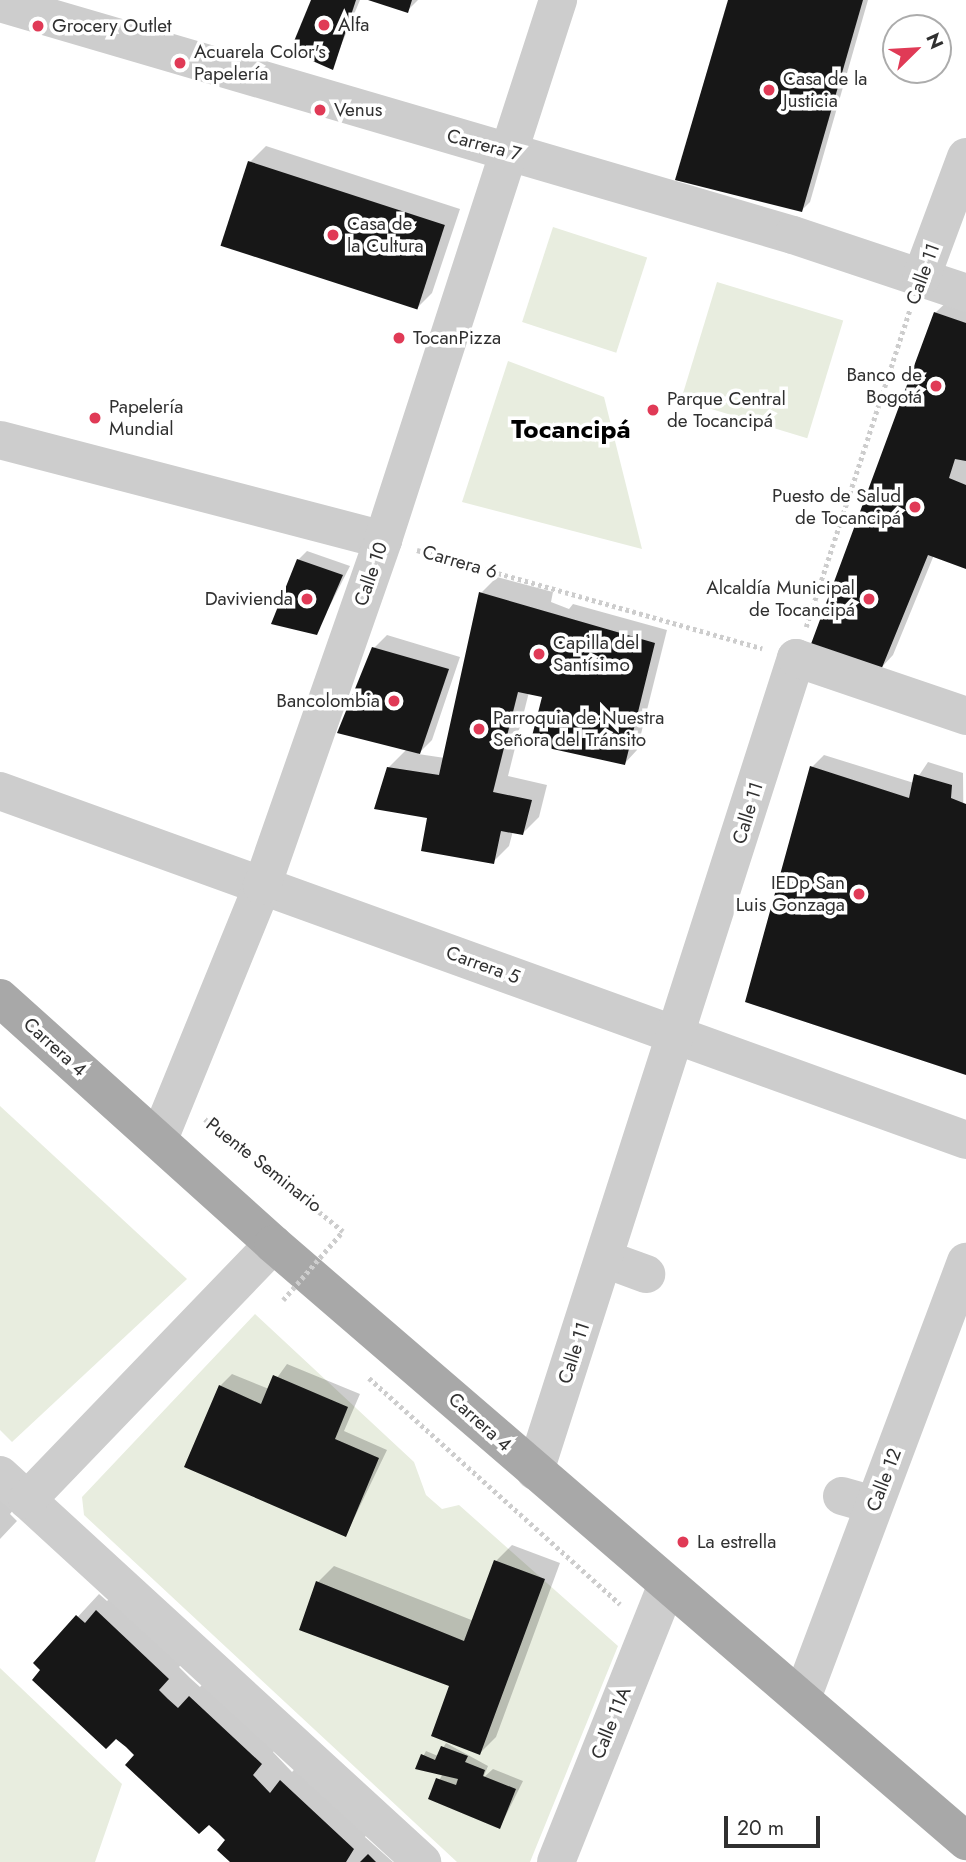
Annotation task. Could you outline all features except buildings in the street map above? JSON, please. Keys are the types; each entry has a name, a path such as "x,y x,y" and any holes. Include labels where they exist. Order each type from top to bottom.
{"main road":[{"name":"Carrera 4","path":"0,998 273,1244 309,1270 535,1471 966,1841"}],"street":[{"name":"Calle 10","path":"159,1139 262,886 383,540 512,152 558,0"},
{"name":"Carrera 7","path":"0,3 359,94 512,152 966,293"},
{"name":"Calle 11","path":"921,278 966,157"},
{"path":"0,440 383,540"},
{"name":"Calle 11","path":"535,1471 679,1034 796,658"},
{"path":"796,658 966,716"},
{"name":"Carrera 5","path":"0,791 679,1034 966,1140"},
{"path":"273,1244 14,1488 422,1862"},
{"path":"605,1259 646,1274"},
{"name":"Calle 12","path":"802,1698 858,1501 906,1377 962,1283"},
{"name":"Calle 11A","path":"556,1862 667,1584"}],"path":[{"name":"Calle 11","path":"796,658 921,278"},
{"name":"Carrera 6","path":"383,540 796,658"},
{"name":"Puente Seminario","path":"176,1098 314,1202 343,1231 283,1300 293,1309"},
{"path":"364,1373 649,1630"}],"shaded area":[{"path":"553,227 647,258 616,353 522,322"},
{"path":"717,282 843,321 807,438 681,400"},
{"path":"508,361 604,397 642,549 462,502"},
{"path":"0,1106 187,1279 12,1442 0,1430"},
{"path":"255,1314 414,1462 426,1495 442,1509 459,1505 618,1646 530,1862 457,1862 84,1515 82,1497"},
{"path":"0,1668 122,1784 95,1862 0,1862"}],"place":[{"name":"Alfa","path":"324,25"},
{"name":"Grocery Outlet","path":"38,26"},
{"name":"Acuarela Color's Papelería","path":"180,63"},
{"name":"Casa de la Justicia","path":"769,90"},
{"name":"Venus","path":"320,110"},
{"name":"Casa de la Cultura","path":"333,235"},
{"name":"TocanPizza","path":"399,338"},
{"name":"Banco de Bogotá","path":"936,386"},
{"name":"Parque Central de Tocancipá","path":"653,410"},
{"name":"Papelería Mundial","path":"95,418"},
{"name":"Puesto de Salud de Tocancipá","path":"915,507"},
{"name":"Davivienda","path":"307,599"},
{"name":"Alcaldía Municipal de Tocancipá","path":"869,599"},
{"name":"Capilla del Santísimo","path":"539,654"},
{"name":"Bancolombia","path":"394,701"},
{"name":"Parroquia de Nuestra Señora del Tránsito","path":"479,729"},
{"name":"IEDp San Luis Gonzaga","path":"859,894"},
{"name":"La estrella","path":"683,1542"}],"district":[{"name":"Tocancipá","path":"571,430"}]}
